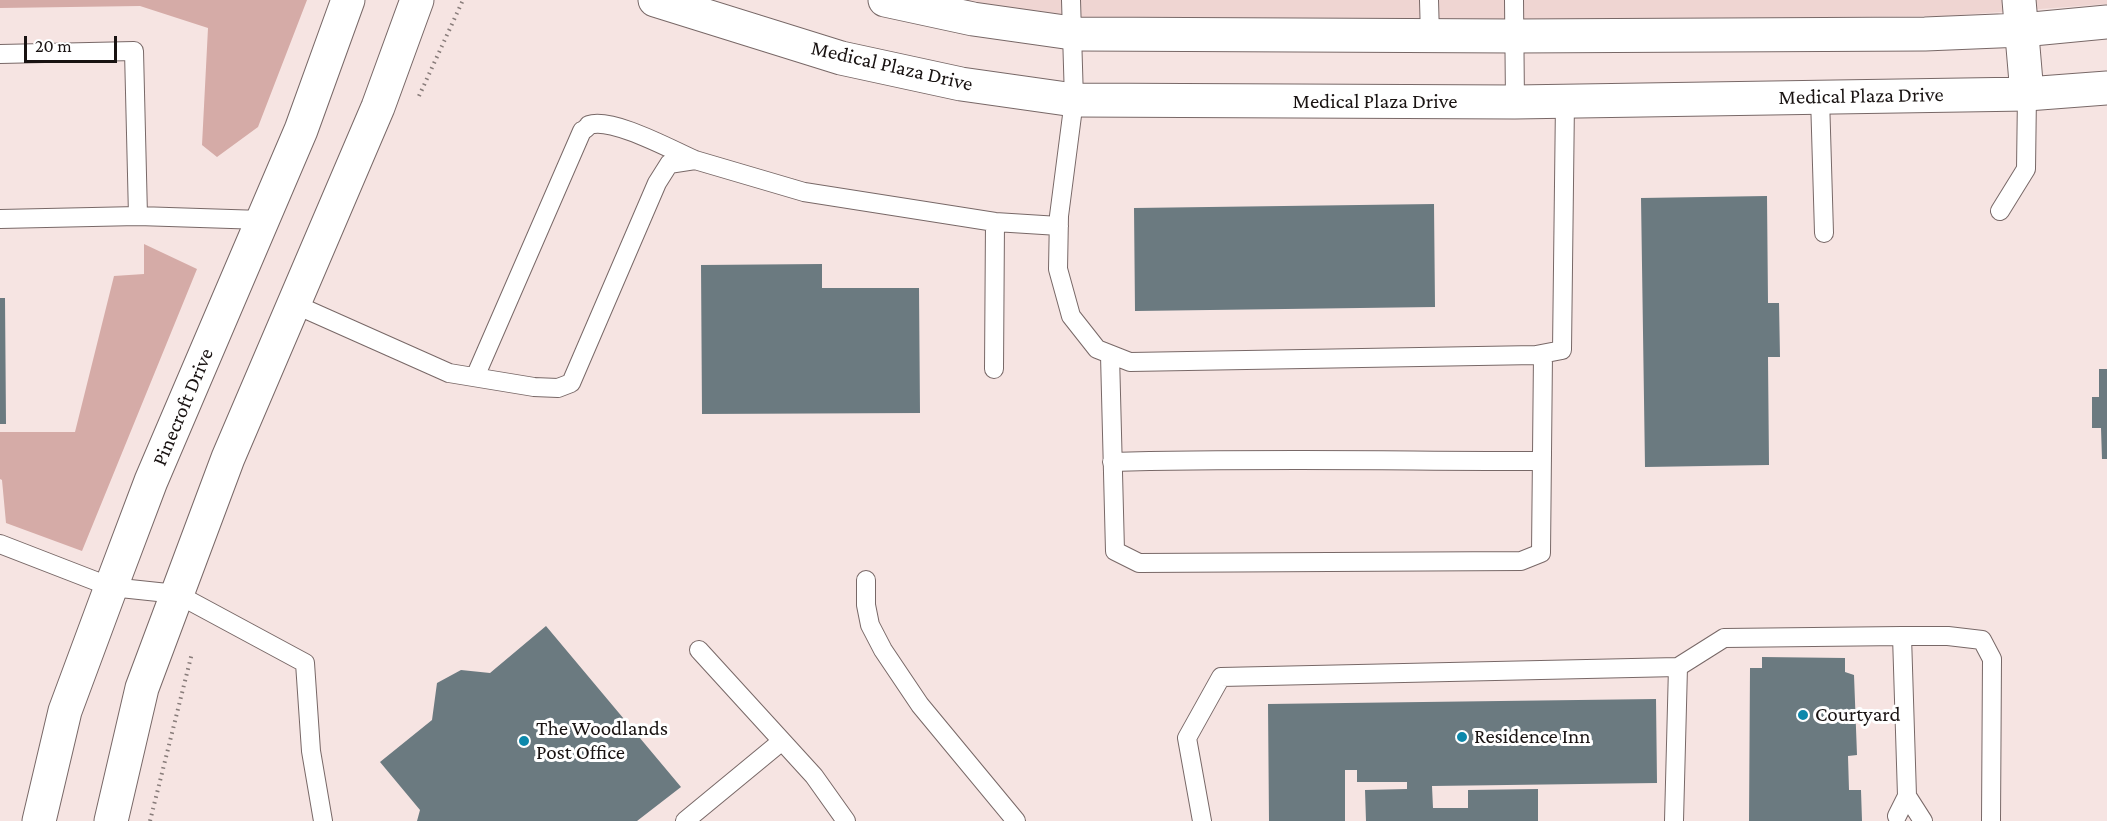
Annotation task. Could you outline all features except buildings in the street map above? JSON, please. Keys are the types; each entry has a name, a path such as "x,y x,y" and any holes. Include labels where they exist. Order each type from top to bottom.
{"street":[{"name":"Pinecroft Drive","path":"39,821 65,711 111,587 151,481 301,130 348,0"},
{"path":"111,821 142,688 188,600 228,458 378,107 417,0"},
{"name":"Medical Plaza Drive","path":"655,0 841,58 961,84 1074,100 1515,102 2027,94 2107,88"},
{"path":"885,0 973,19 1071,33 1430,36 1925,34 2020,15 2107,22"},
{"path":"2020,15 2027,94"}],"lane":[{"path":"1071,0 1074,100 1059,226 1058,269 1071,316 1097,349 1130,362 1543,354 1562,350 1565,101"},
{"path":"1429,0 1430,36"},
{"path":"1514,0 1515,102"},
{"path":"0,54 134,51 138,216"},
{"path":"2000,211 2026,169 2027,94"},
{"path":"1820,97 1824,233"},
{"path":"475,377 582,131 589,125 605,124 631,131 694,160 804,192 994,222 1059,226"},
{"path":"294,304 449,373 558,388 571,383 657,183 669,164 694,160"},
{"path":"0,219 138,216 262,220"},
{"path":"994,222 994,369"},
{"path":"1110,355 1114,552 1138,563 1521,561 1541,552 1543,354"},
{"path":"1112,462 1234,459 1542,461"},
{"path":"0,544 111,587 188,600 305,663 311,751 322,821"},
{"path":"866,580 866,605 870,625 883,650 920,705 1016,821"},
{"path":"1897,816 1907,795 1902,636"},
{"path":"1202,821 1187,738 1221,677 1678,667 1724,638 1902,636 1948,636 1982,640 1992,659 1991,821"},
{"path":"699,650 814,776 846,821"},
{"path":"1674,821 1678,667"},
{"path":"685,821 782,741"},
{"path":"1907,795 1923,821"}],"path":[{"path":"416,102 463,0"},
{"path":"150,821 193,649 188,600"}],"shaded area":[{"path":"0,0 307,0 258,127 217,157 202,145 208,28 140,6 0,8"},
{"path":"952,0 2107,0 2107,4 1947,16 1111,23"},
{"path":"144,244 197,269 82,551 6,523 2,480 0,479 0,432 75,432 114,276 144,274"}],"place":[{"name":"Courtyard","path":"1803,715"},
{"name":"Residence Inn","path":"1462,737"},
{"name":"The Woodlands Post Office","path":"524,741"}]}
